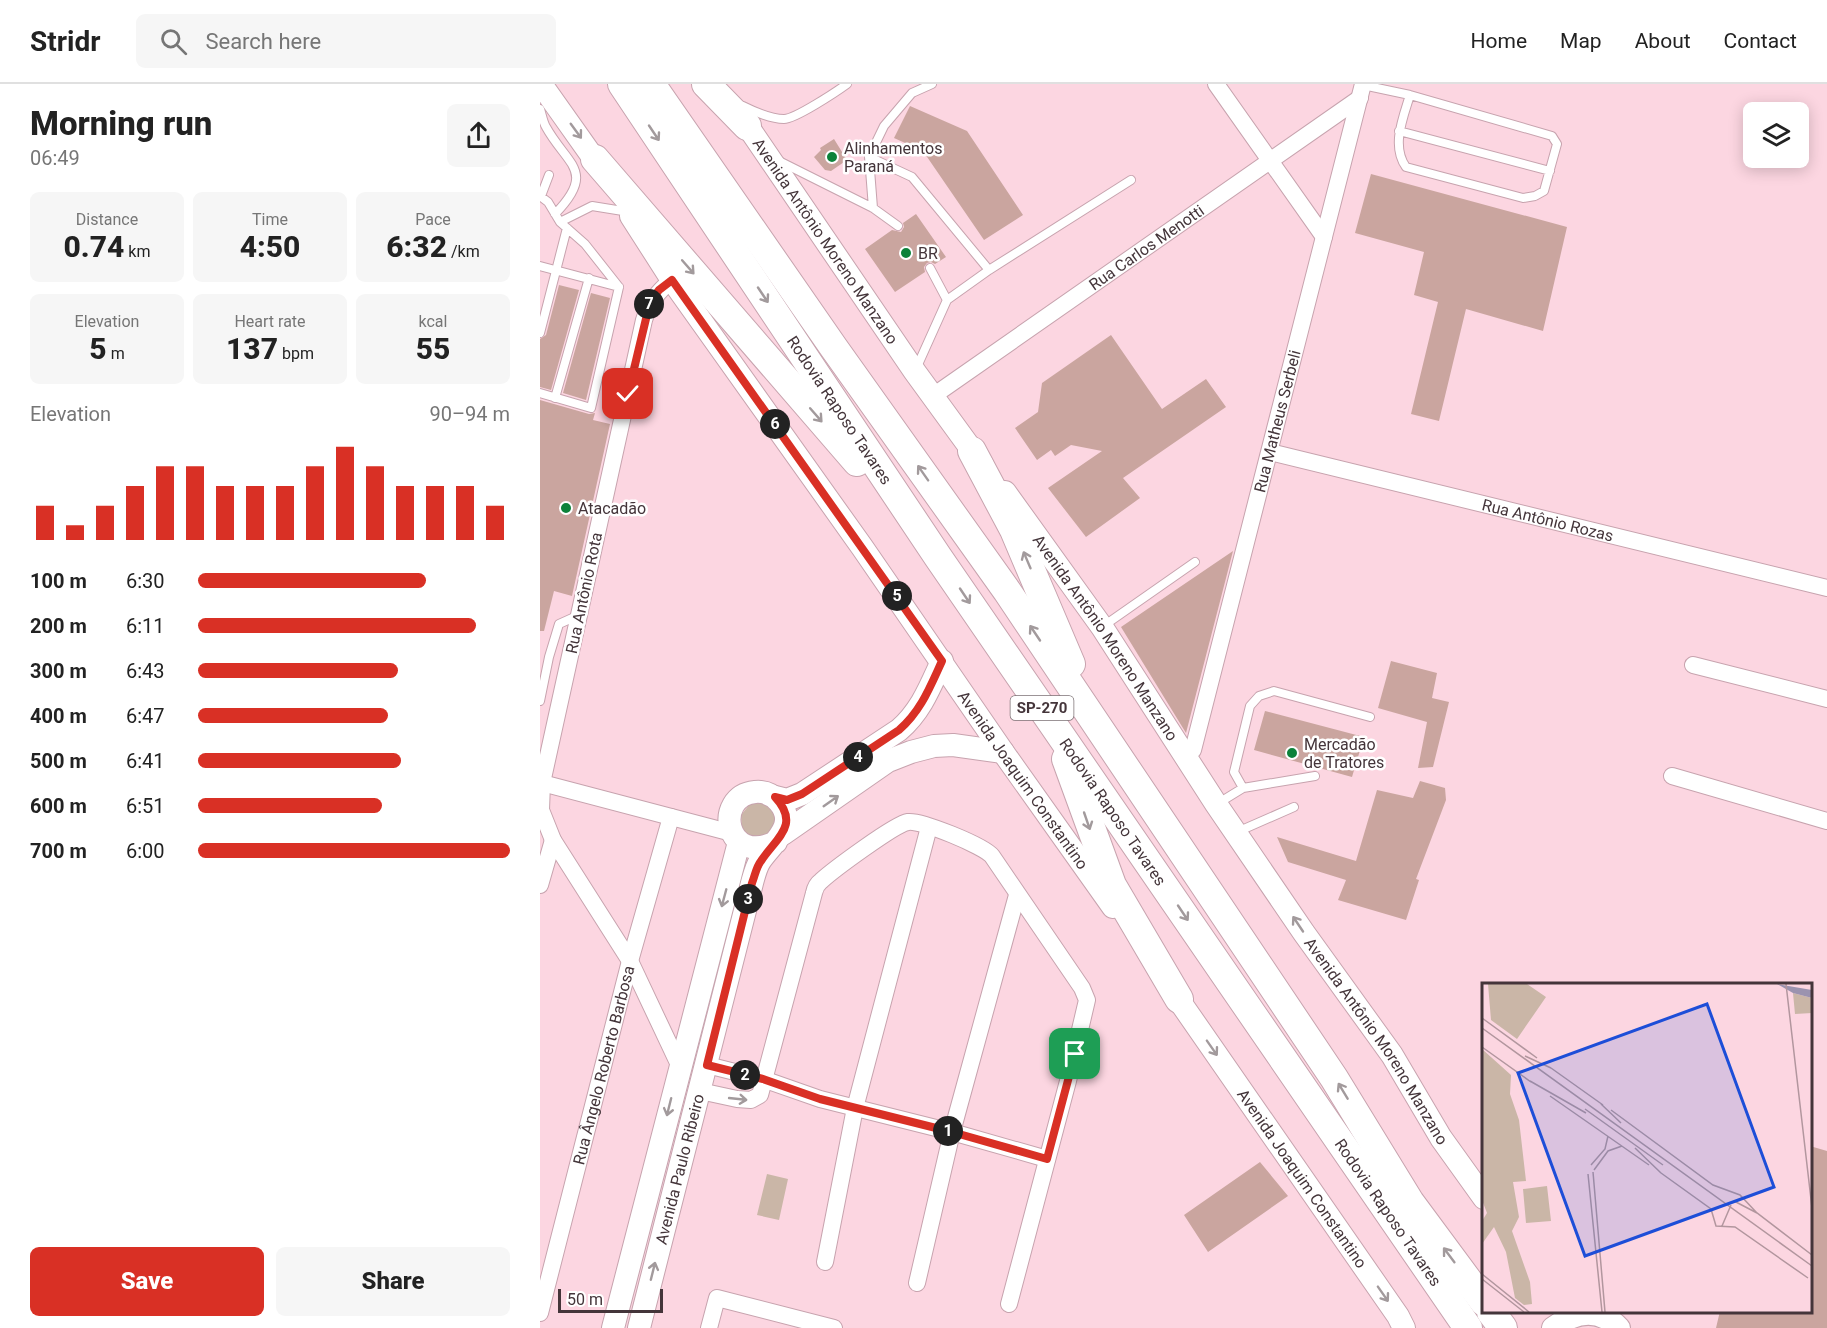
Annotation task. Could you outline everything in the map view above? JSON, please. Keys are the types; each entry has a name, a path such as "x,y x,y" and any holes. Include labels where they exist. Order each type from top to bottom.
{"highway":[{"name":"Rodovia Raposo Tavares","path":"622,84 938,557 1468,1328"},
{"name":"Rodovia Raposo Tavares","path":"651,84 834,348 1007,591 1334,1078 1410,1202 1482,1299"},
{"path":"706,84 747,126"},
{"path":"595,159 938,557"},
{"path":"972,451 1014,530 1077,676 1171,834"},
{"path":"1055,726 1112,885 1179,999"},
{"path":"1492,1313 1503,1328"}],"street":[{"name":"Avenida Joaquim Constantino","path":"541,84 595,159 672,280 1179,999 1398,1316 1404,1328"},
{"path":"1216,84 1324,237"},
{"name":"Rua Carlos Menotti","path":"933,396 1270,161 1362,89"},
{"name":"Rua Matheus Serbeli","path":"1185,758 1193,750 1362,89"},
{"name":"Avenida Antônio Moreno Manzano","path":"725,93 915,372 972,451 1011,499 1102,627 1185,758 1304,933 1392,1055 1441,1138 1482,1195"},
{"name":"Rua Antônio Rota","path":"554,840 542,810 542,783 644,320 650,302 659,290 672,280"},
{"name":"Rua Antônio Rozas","path":"1270,452 1827,588"},
{"path":"613,1328 736,837 729,821 731,810 746,794 767,793 787,800 802,794 899,730 921,707 942,661"},
{"path":"1693,665 1827,699"},
{"name":"Avenida Paulo Ribeiro","path":"639,1328 759,862 780,838 888,761 934,746 953,745 1003,752"},
{"path":"1672,776 1827,821"},
{"path":"542,783 671,817 736,837 751,848 764,848 780,838 786,825 786,814 775,797"},
{"name":"Rua Ângelo Roberto Barbosa","path":"540,1313 630,961 671,817"},
{"path":"700,1091 751,1100 760,1095 817,885 869,845 910,821 929,826 990,853 1082,988 1087,1000 1077,1048 1025,1251 1009,1304"},
{"path":"825,1262 855,1108 929,826"},
{"path":"554,840 630,961 680,1067"},
{"path":"540,885 554,840"},
{"path":"917,1283 952,1132 1017,895"},
{"path":"707,1065 763,1079 820,1099 952,1132 1047,1159"},
{"path":"709,1328 717,1298 834,1328"},
{"path":"1613,1313 1619,1328"},
{"path":"1560,1327 1579,1314 1596,1314 1611,1320 1619,1328"}],"lane":[{"path":"725,93 759,114 786,119 828,97 847,84"},
{"path":"873,208 869,157 884,126 912,93 932,84"},
{"path":"1362,89 1410,95 1552,136 1557,144 1544,191 1535,196 1523,198 1406,167 1401,159 1399,132 1410,95"},
{"path":"540,109 545,126 571,160 576,179 569,199 557,218"},
{"path":"1399,132 1550,171"},
{"path":"768,155 873,208 898,226"},
{"path":"869,157 912,177 988,270"},
{"path":"549,176 540,196 548,202 557,218 585,244 619,286"},
{"path":"915,372 947,300 988,270 1131,180"},
{"path":"557,218 592,206 629,212"},
{"path":"540,333 567,228"},
{"path":"540,266 619,286"},
{"path":"930,268 947,300"},
{"path":"555,398 589,278"},
{"path":"540,393 591,408 619,286"},
{"path":"1102,627 1195,562"},
{"path":"540,701 549,657 559,624 579,615"},
{"path":"1243,788 1234,772 1250,706 1259,696 1274,691 1370,717"},
{"path":"1216,804 1243,788 1315,776"},
{"path":"1236,832 1294,807"}],"shaded area":[{"path":"765,802 776,811 774,833 754,839 742,830 741,815 750,804"},
{"path":"767,1174 788,1179 779,1220 757,1215"}],"building":[{"path":"910,106 967,131 1023,215 984,240 923,151 894,138"},
{"path":"834,139 847,160 831,171 825,170 814,157 821,150 820,148"},
{"path":"1371,174 1567,227 1543,331 1466,309 1439,421 1411,414 1438,302 1414,295 1424,252 1355,233"},
{"name":"BR","path":"916,214 946,257 935,264 927,263 924,267 925,272 895,292 865,249 892,230 901,232 904,227 903,223"},
{"path":"559,285 579,290 551,390 540,387 540,339 546,335"},
{"path":"591,293 610,298 586,400 563,393"},
{"path":"1111,335 1162,409 1206,379 1226,407 1123,478 1140,498 1086,537 1048,488 1102,451 1071,445 1055,456 1051,450 1037,460 1015,428 1038,412 1042,383"},
{"name":"Atacadão","path":"540,400 589,414 595,413 593,420 610,424 572,596 554,591 544,631 540,631"},
{"path":"1233,551 1186,733 1121,627"},
{"path":"1391,661 1437,673 1432,698 1449,702 1433,767 1418,768 1427,722 1378,708"},
{"path":"1265,711 1364,737 1352,777 1254,750"},
{"path":"1420,781 1445,788 1446,800 1416,879 1419,880 1406,920 1338,900 1346,880 1288,862 1277,837 1356,861 1377,790 1413,798"},
{"path":"1812,1147 1827,1151 1827,1328 1716,1328 1720,1313 1812,1313"},
{"path":"1260,1162 1288,1196 1208,1252 1184,1215"}],"place":[{"name":"Alinhamentos Paraná","path":"832,157"},
{"name":"BR","path":"906,253"},
{"name":"Atacadão","path":"566,508"},
{"name":"Mercadão de Tratores","path":"1292,753"}],"route":[{"path":"628,394 650,302 659,290 672,280 942,661 921,707 899,730 802,794 787,800 775,797 786,814 786,825 783,834 759,862 752,883 707,1065 763,1079 820,1099 983,1140 1047,1159 1075,1054"}]}
